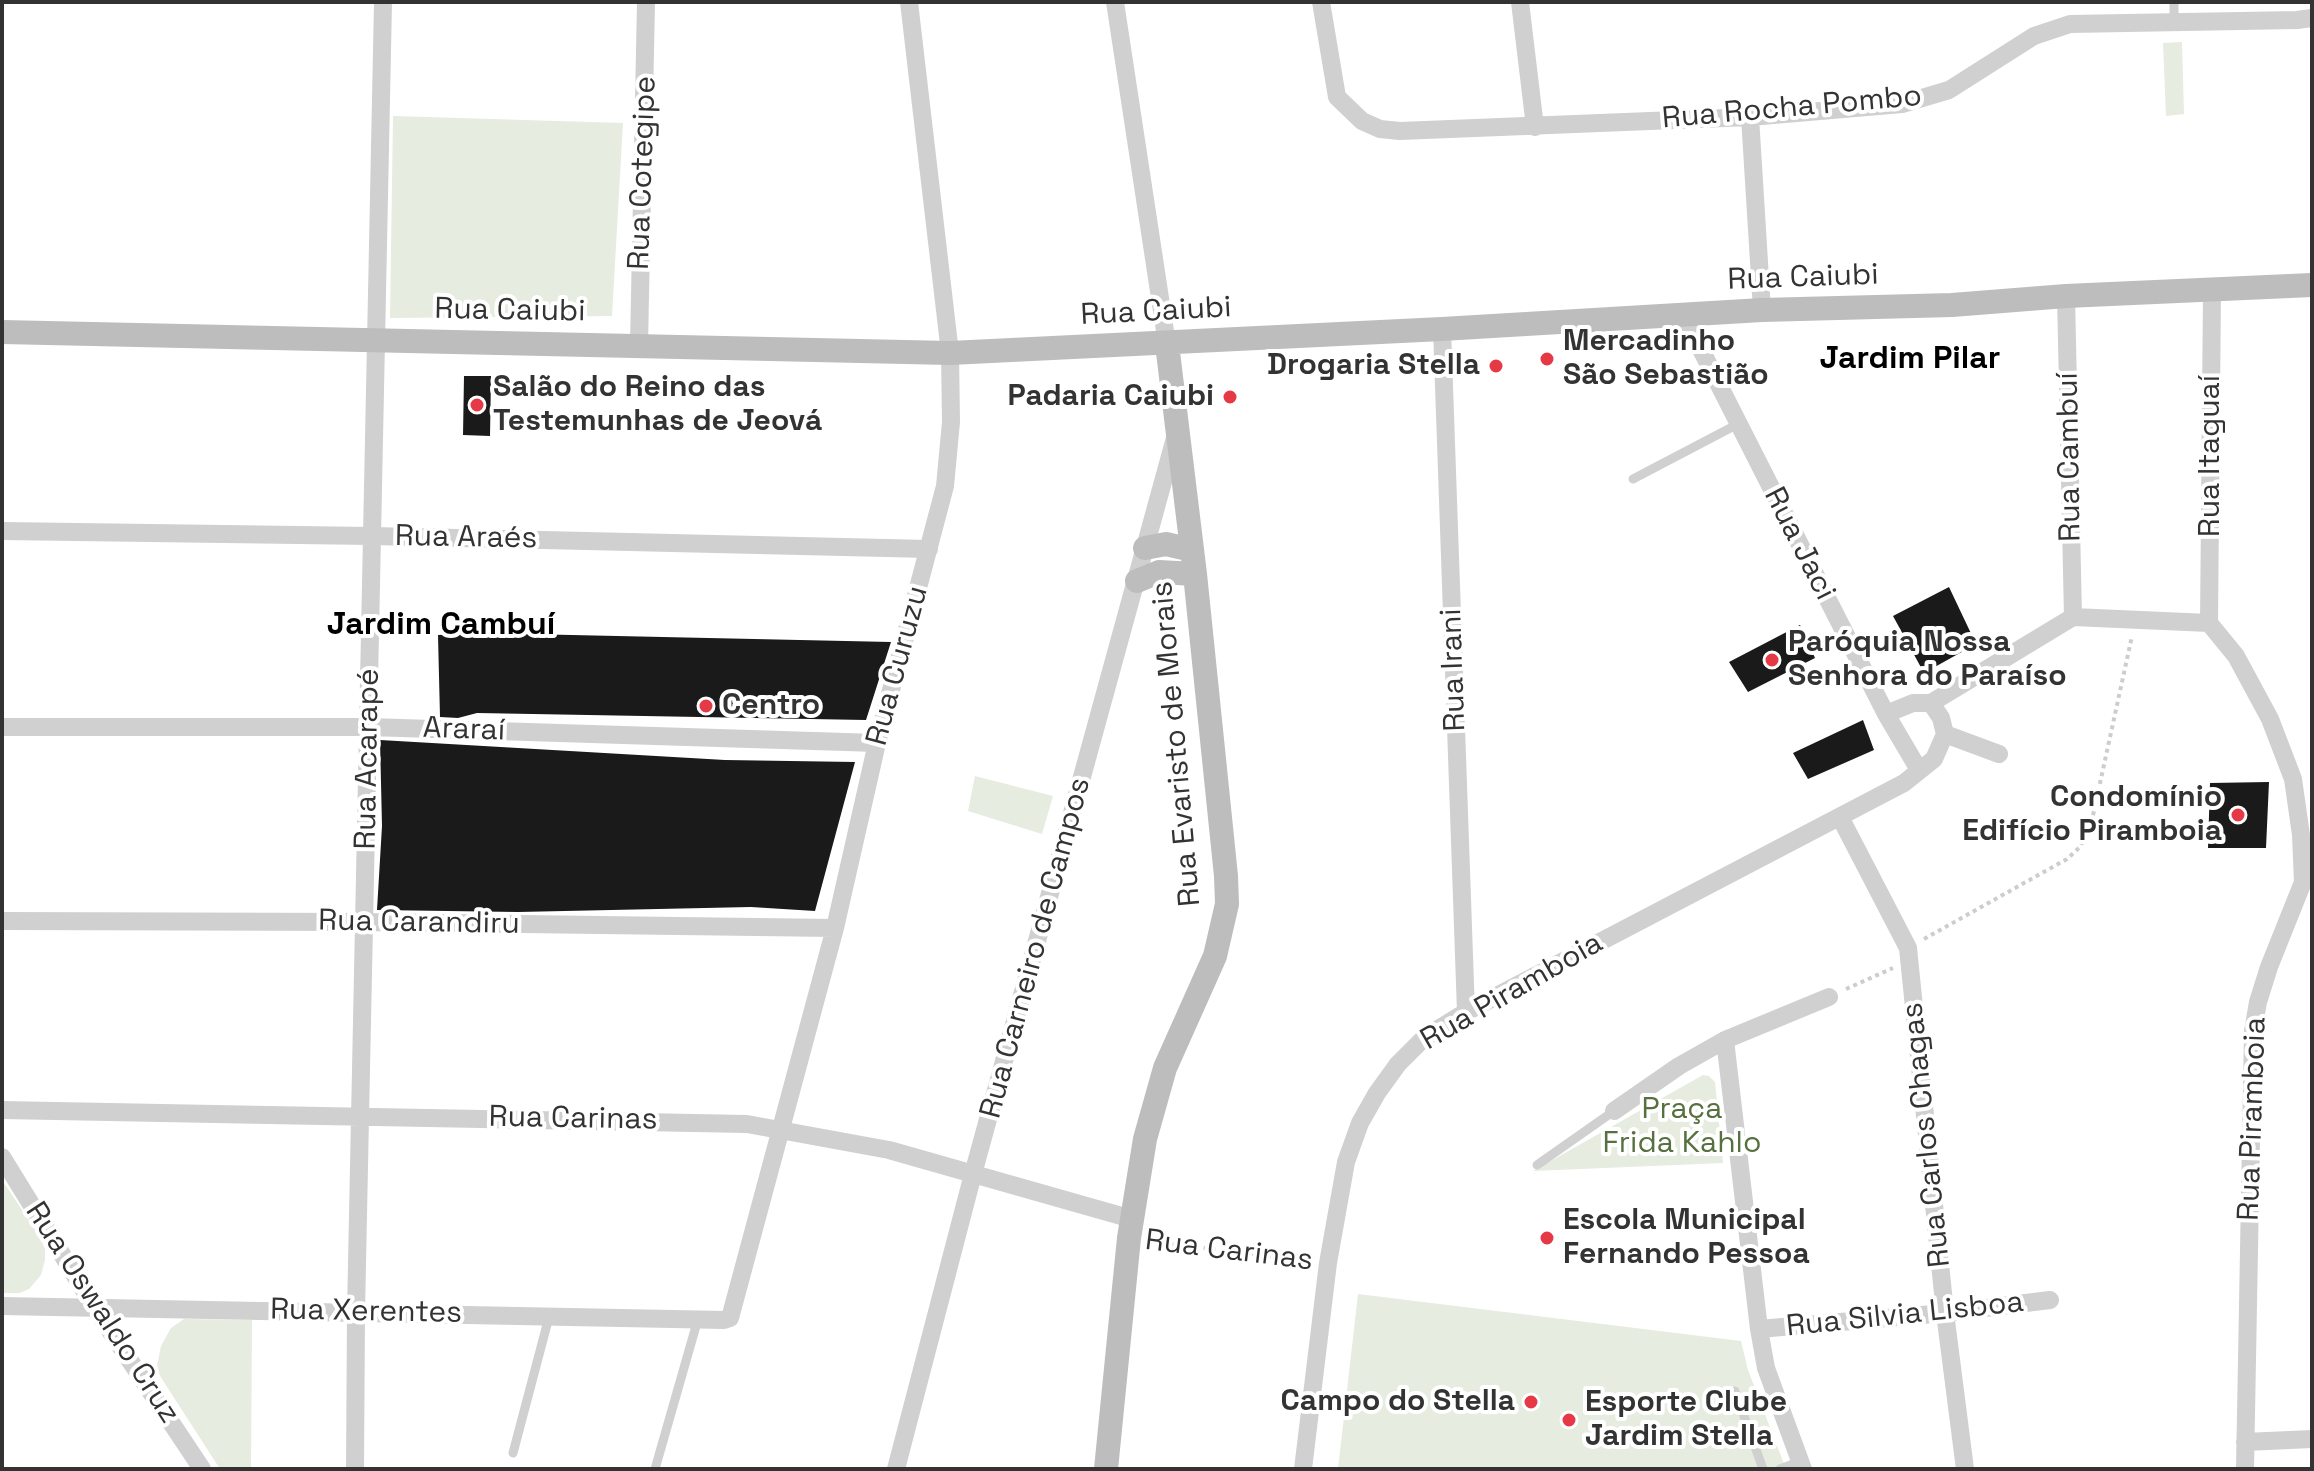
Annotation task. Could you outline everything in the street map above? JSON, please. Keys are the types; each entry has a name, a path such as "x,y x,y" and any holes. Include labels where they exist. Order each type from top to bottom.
{"street":[{"name":"Rua Acarapé","path":"355,1469 383,2"},
{"name":"Rua Cotegipe","path":"639,345 646,2"},
{"name":"Rua Curuzu","path":"730,1318 835,928 877,743 946,473 951,422 950,353 909,2"},
{"name":"Rua Evaristo de Morais","path":"1106,1469 1130,1229 1153,1103 1165,1068 1215,956 1227,904 1194,562 1167,344 1115,2"},
{"name":"Rua Rocha Pombo","path":"1321,2 1334,88 1343,105 1353,115 1389,131 1750,117 1902,104 1949,90 2034,36 2070,24 2312,18"},
{"path":"1520,2 1535,127"},
{"path":"1750,117 1762,310"},
{"name":"Rua Caiubi","path":"2,332 950,353 1167,344 1762,310 1952,305 2066,296 2312,285"},
{"name":"Rua Itaguaí","path":"2209,623 2212,290"},
{"name":"Rua Cambuí","path":"2066,296 2073,617"},
{"name":"Rua Jaci","path":"1684,316 1886,714 1919,770"},
{"name":"Rua Irani","path":"1442,329 1466,1012"},
{"name":"Rua Carneiro de Campos","path":"896,1469 973,1174 1177,427"},
{"name":"Rua Araés","path":"2,531 929,549"},
{"path":"1145,548 1166,544 1194,562"},
{"path":"1137,581 1194,562"},
{"path":"1886,714 1913,703 1931,703 2073,617 2209,623"},
{"name":"Rua Piramboia","path":"2209,623 2236,656 2270,719 2293,779 2307,882 2269,967 2253,1031 2245,1469"},
{"path":"1931,703 1941,718 1945,734 1999,754"},
{"name":"Araraí","path":"2,727 369,727 877,743"},
{"name":"Rua Piramboia","path":"1303,1469 1328,1263 1346,1162 1366,1113 1398,1064 1424,1038 1466,1012 1904,783 1934,759 1945,734"},
{"name":"Rua Carlos Chagas","path":"1840,817 1909,954 1945,1313 1965,1469"},
{"name":"Rua Carandiru","path":"2,921 835,928"},
{"path":"1614,1111 1679,1066 1725,1040 1829,997"},
{"path":"1725,1040 1766,1368 1802,1465"},
{"name":"Rua Carinas","path":"2,1110 747,1124 889,1150 973,1174 1130,1229"},
{"name":"Rua Oswaldo Cruz","path":"2,1157 95,1308 202,1469"},
{"name":"Rua Silvia Lisboa","path":"1759,1329 1945,1313 2050,1300"},
{"name":"Rua Xerentes","path":"2,1306 730,1318"},
{"path":"2245,1442 2312,1439"}],"lane":[{"path":"2174,2 2174,22"},
{"path":"1633,479 1738,424"},
{"path":"1537,1165 1614,1111"},
{"path":"513,1453 549,1316"},
{"path":"655,1469 698,1319"},
{"path":"1735,1391 1763,1469"},
{"path":"1780,1469 1802,1465"}],"path":[{"path":"1829,997 1909,954 2067,859 2080,847 2092,820 2135,620"},
{"name":"Rua Carinas","path":"1130,1229 1328,1263"}],"green space":[{"path":"2182,42 2184,114 2166,116 2163,43"},
{"path":"393,116 623,123 612,316 390,318"},
{"path":"975,776 1053,796 1042,834 968,811"},
{"name":"Praça Frida Kahlo","path":"1703,1075 1715,1082 1723,1163 1533,1171"},
{"path":"2,1180 45,1249 41,1275 29,1289 20,1293 2,1293"},
{"name":"Campo do Stella","path":"1358,1294 1741,1341 1748,1370 1786,1469 1338,1469"},
{"path":"184,1319 252,1320 251,1469 220,1469 160,1376 157,1366 161,1346 171,1328"}],"building":[{"name":"Salão do Reino das Testemunhas de Jeová","path":"464,376 491,376 490,436 463,435"},
{"path":"1949,587 1976,644 1924,673 1893,616"},
{"name":"Paróquia Nossa Senhora do Paraíso","path":"1800,625 1815,658 1748,692 1729,662"},
{"path":"480,633 891,642 866,720 477,713 458,718 440,717 438,635"},
{"path":"1863,720 1874,750 1808,779 1793,753"},
{"path":"380,740 725,760 855,762 815,911 751,907 518,912 377,910 382,826"},
{"name":"Condomínio Edifício Piramboia","path":"2269,782 2266,848 2208,848 2210,783"}],"place":[{"name":"Mercadinho São Sebastião","path":"1547,359"},
{"name":"Drogaria Stella","path":"1496,366"},
{"name":"Padaria Caiubi","path":"1230,397"},
{"name":"Salão do Reino das Testemunhas de Jeová","path":"477,405"},
{"name":"Paróquia Nossa Senhora do Paraíso","path":"1772,660"},
{"name":"Centro","path":"706,706"},
{"name":"Condomínio Edifício Piramboia","path":"2238,815"},
{"name":"Escola Municipal Fernando Pessoa","path":"1547,1238"},
{"name":"Campo do Stella","path":"1531,1402"},
{"name":"Esporte Clube Jardim Stella","path":"1569,1420"}],"district":[{"name":"Jardim Pilar","path":"1910,359"},
{"name":"Jardim Cambuí","path":"441,625"}]}
